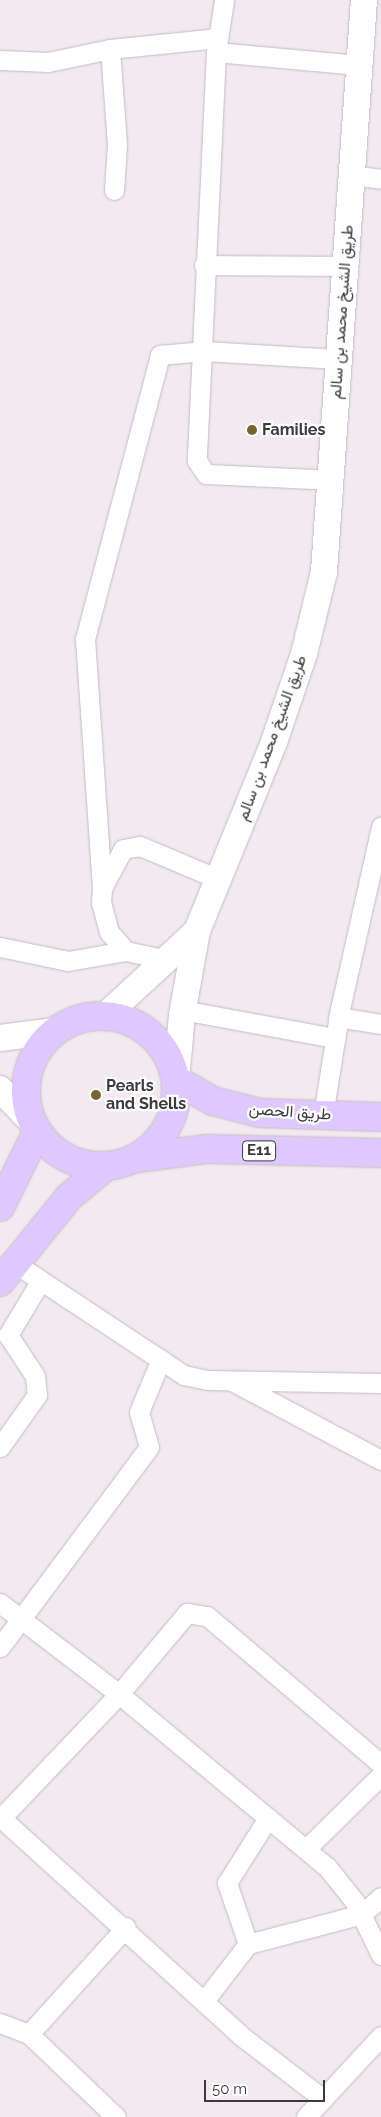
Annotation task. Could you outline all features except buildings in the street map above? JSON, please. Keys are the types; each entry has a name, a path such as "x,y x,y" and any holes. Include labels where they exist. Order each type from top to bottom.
{"main road":[{"path":"7,1272 69,1197 105,1167 136,1158 156,1144 169,1125 176,1103 176,1080 171,1060 144,1028 105,1016 78,1020 54,1032 38,1050 28,1072 26,1097 34,1127 66,1158 105,1167"},
{"name":"طريق الحصن","path":"176,1080 213,1101 260,1113 381,1117"},
{"path":"0,1207 34,1127"},
{"name":"E11","path":"136,1158 207,1150 381,1153"}],"street":[{"path":"224,0 217,46 204,265 204,351 200,469 206,474 332,480"},
{"name":"طريق الشيخ محمد بن سالم","path":"176,1080 182,1010 197,931 274,742 304,654 324,572 332,480 338,359 347,266 350,175 364,0"},
{"path":"0,60 48,62 110,50 217,46 358,65"},
{"path":"110,50 117,145 114,190"},
{"path":"350,175 381,179"},
{"path":"204,265 347,266"},
{"path":"126,951 102,917 102,888 85,639 160,355 204,351 338,359"},
{"path":"323,1115 338,1017 381,827"},
{"path":"102,888 123,849 134,845 218,879"},
{"name":"طريق الشيخ محمد بن سالم","path":"105,1016 197,931"},
{"path":"0,947 68,961 126,951 167,960"},
{"path":"182,1010 335,1038"},
{"path":"338,1017 381,1024"},
{"path":"0,1038 54,1032"},
{"path":"0,1089 34,1127"},
{"path":"292,1151 381,1163"},
{"path":"7,1272 40,1282 184,1375 231,1381 381,1383"},
{"path":"0,1447 36,1395 35,1376 8,1335 40,1282"},
{"path":"0,1647 25,1619 149,1447 139,1412 161,1359"},
{"path":"231,1381 381,1460"},
{"path":"0,1603 25,1619 119,1694 327,1867 362,1914 381,1954"},
{"path":"323,2099 240,2036 126,1927 0,1818 119,1694 181,1615 198,1612 207,1616 381,1764"},
{"path":"306,1849 381,1775"},
{"path":"248,1944 227,1883 268,1818"},
{"path":"204,2001 248,1944 362,1914 381,1897"},
{"path":"29,2034 126,1927"},
{"path":"0,2023 29,2034 116,2117"},
{"path":"306,2117 381,2036"}],"place":[{"name":"Families","path":"252,430"},
{"name":"Pearls and Shells","path":"96,1095"}]}
